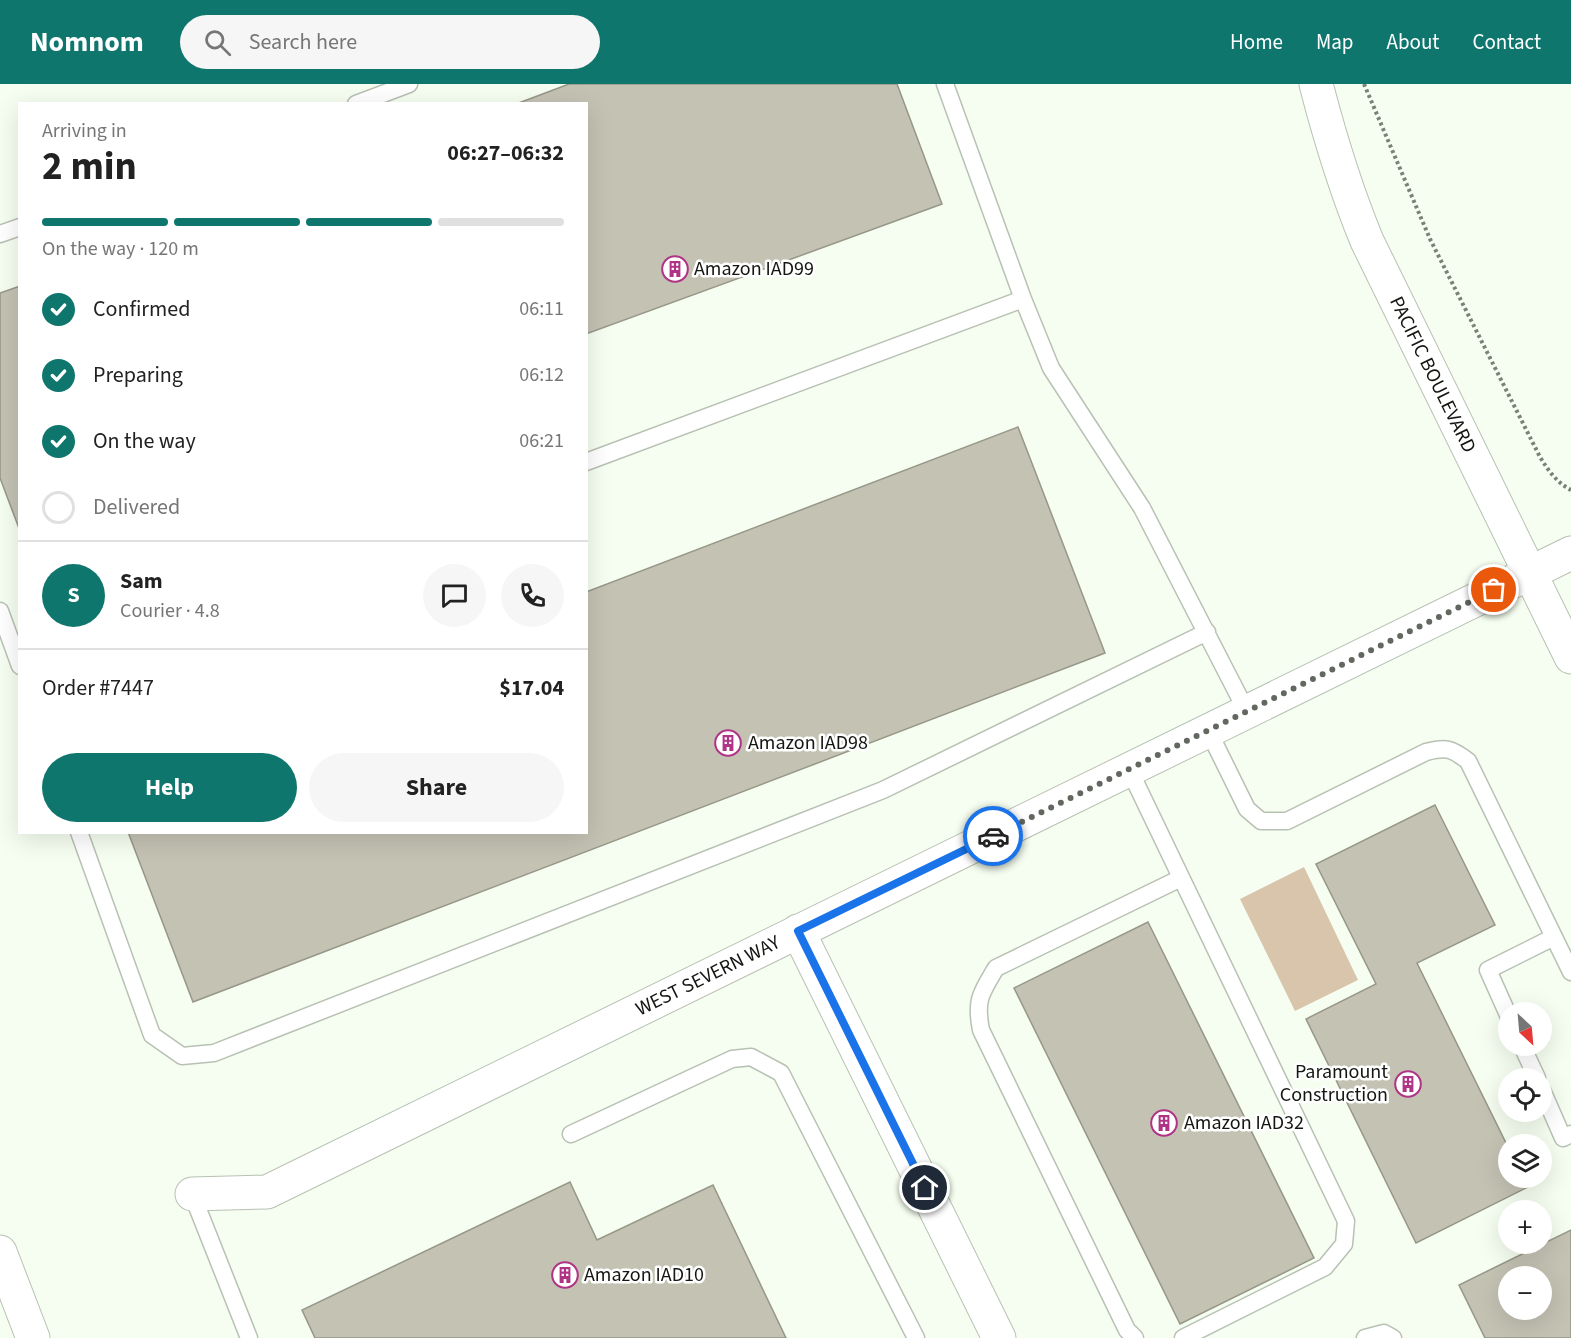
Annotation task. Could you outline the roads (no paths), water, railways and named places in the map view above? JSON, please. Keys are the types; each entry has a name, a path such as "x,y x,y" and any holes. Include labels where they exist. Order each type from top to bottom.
{"main road":[{"name":"PACIFIC BOULEVARD","path":"1316,84 1351,203 1367,241 1571,657"},
{"name":"WEST SEVERN WAY","path":"192,1194 267,1192 1571,553"},
{"path":"798,931 999,1338"},
{"path":"4,1263 33,1338"},
{"path":"4,1263 38,1338"}],"lane":[{"path":"361,102 409,84"},
{"path":"945,84 1023,299 1051,368 1142,508 1247,712"},
{"path":"0,234 18,228"},
{"path":"588,461 1023,299"},
{"path":"0,611 18,660"},
{"path":"80,834 152,1035 182,1056 214,1053 883,790 1207,632"},
{"path":"1208,730 1247,809 1261,821 1287,821 1425,752 1440,748 1456,752 1468,761 1571,972"},
{"path":"1129,769 1346,1221 1344,1244 1325,1268 1183,1338"},
{"path":"1135,1338 1127,1330 981,1030 978,1015 981,994 996,968 1181,878"},
{"path":"1502,1002 1488,970 1554,938"},
{"path":"571,1134 732,1059 751,1057 781,1073 916,1338"},
{"path":"1552,1113 1563,1138 1571,1134"},
{"path":"192,1194 249,1338"},
{"path":"1365,1338 1384,1333 1394,1338"}],"place":[{"name":"Amazon IAD99","path":"675,269"},
{"name":"Amazon IAD98","path":"728,743"},
{"name":"Paramount Construction","path":"1408,1084"},
{"name":"Amazon IAD32","path":"1164,1123"},
{"name":"Amazon IAD10","path":"565,1275"}]}
